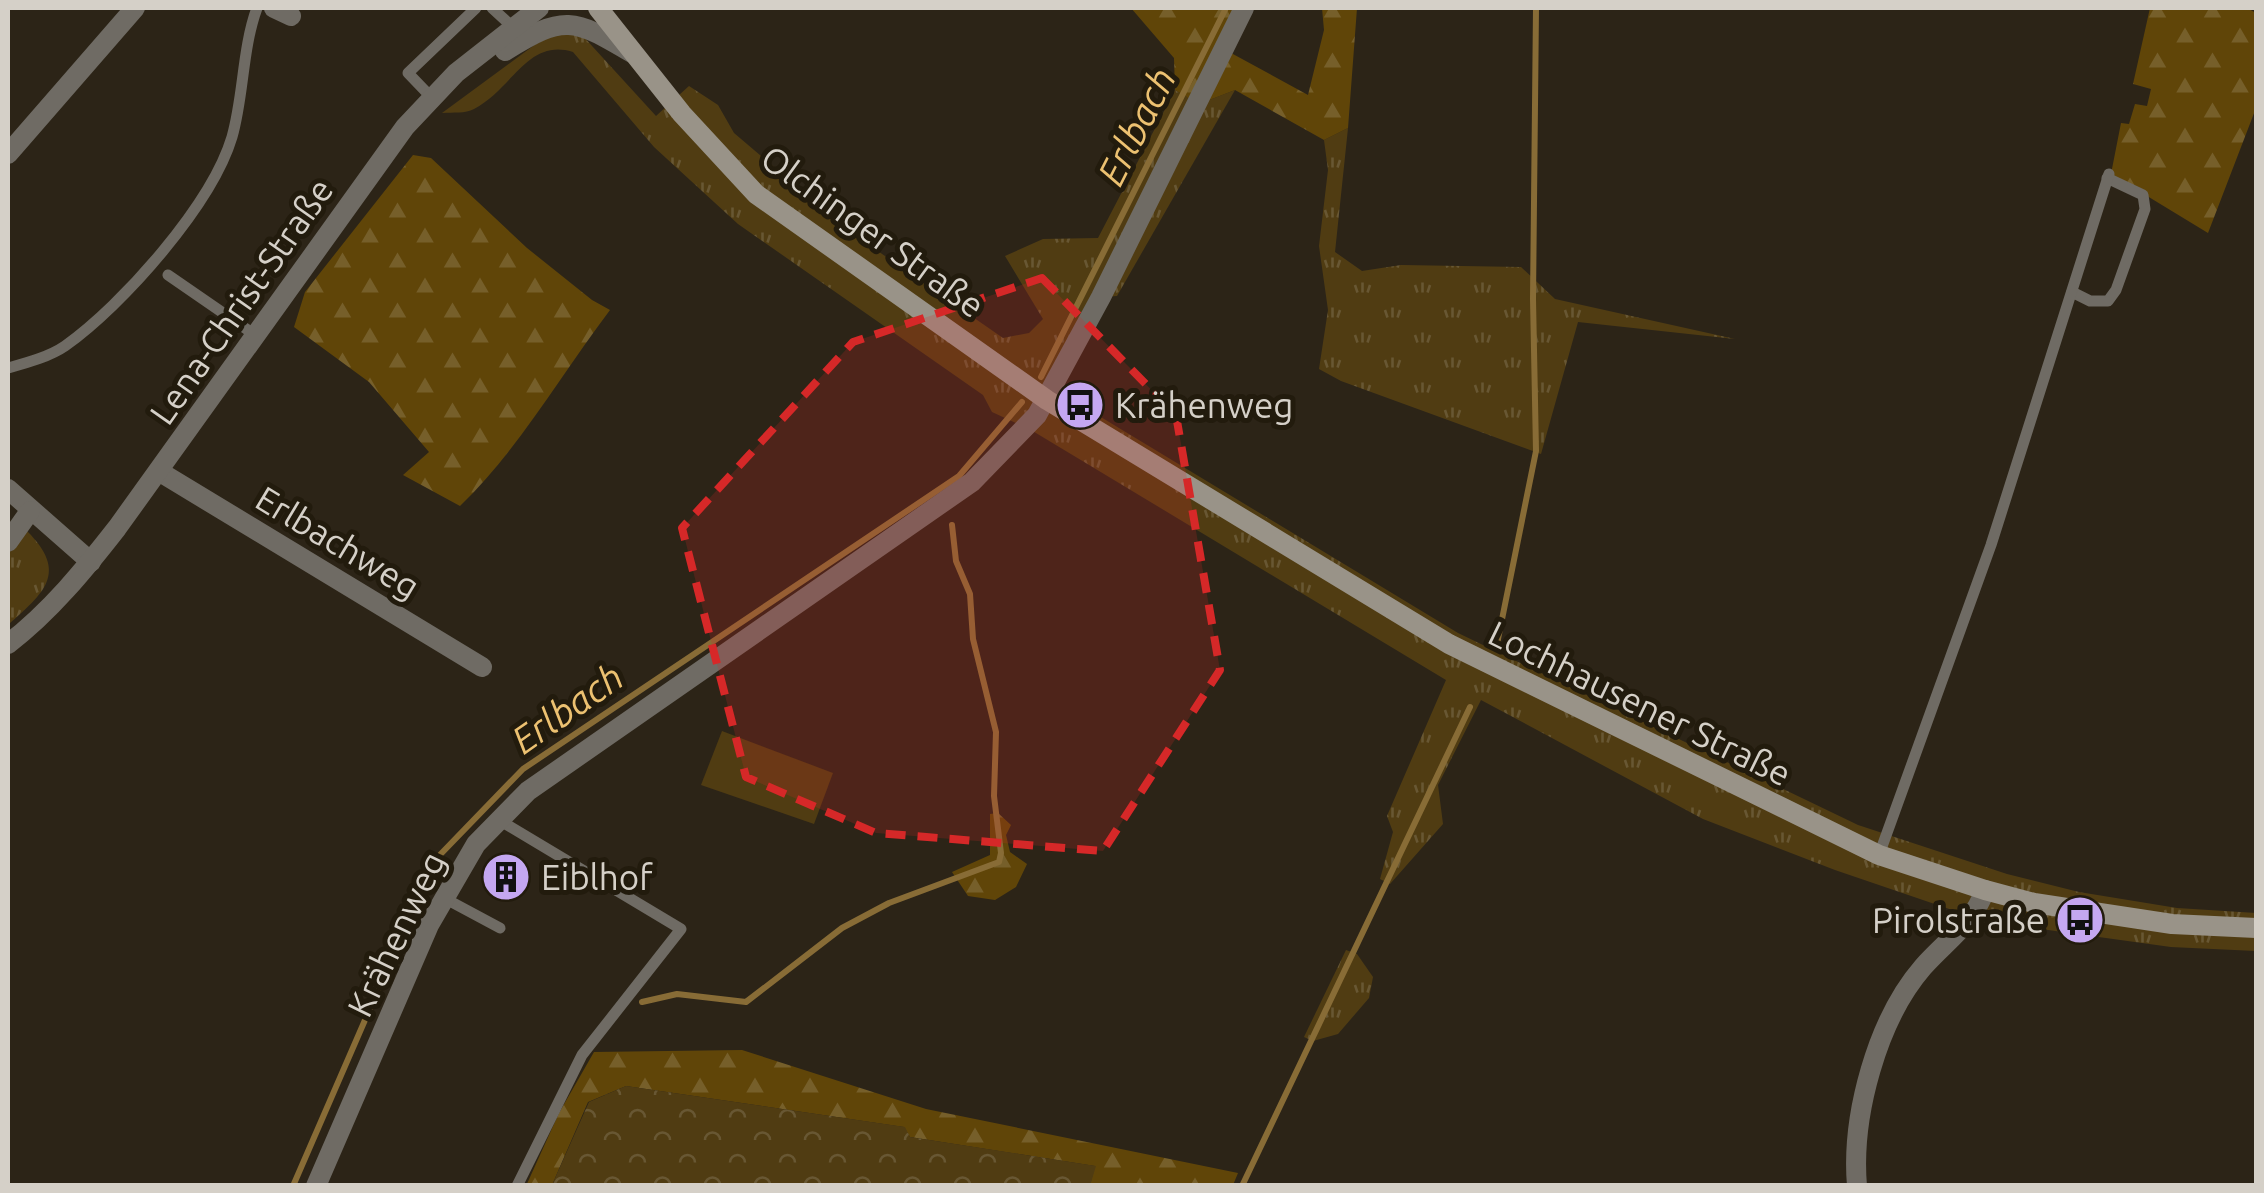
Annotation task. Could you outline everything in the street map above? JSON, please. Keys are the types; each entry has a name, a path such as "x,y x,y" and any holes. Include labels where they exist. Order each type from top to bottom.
{"main road":[{"name":"Olchinger Straße","path":"598,8 682,114 756,194 1048,400"},
{"name":"Lochhausener Straße","path":"1048,400 1449,644 1879,854 1985,890 2113,917 2256,928"}],"street":[{"path":"8,154 135,8"},
{"name":"Lena-Christ-Straße","path":"8,644 91,562 160,472 406,126 456,73 539,8"},
{"name":"Krähenweg","path":"316,1186 429,925 476,844 528,791 972,482 1048,400 1244,8"},
{"path":"432,98 542,28 576,24 636,56"},
{"name":"Erlbachweg","path":"160,472 482,667"},
{"path":"8,488 30,512 91,562"},
{"path":"8,542 30,512"},
{"path":"1857,1186 1860,1130 1877,1046 1919,971 1971,920 1985,890"}],"lane":[{"path":"8,368 61,348 94,323 153,262 202,196 222,167 233,132 257,8"},
{"path":"432,98 408,74 476,8"},
{"path":"492,8 515,30"},
{"path":"1879,854 1991,545 2108,176 2142,195 2145,209 2116,290 2108,300 2090,300 2072,292"},
{"path":"168,275 255,335"},
{"path":"499,820 681,929 582,1055 518,1186"},
{"path":"444,898 500,928"}],"highlighted area":[{"path":"1042,278 1176,415 1220,670 1103,851 876,833 746,777 682,528 853,342"}],"green space":[{"path":"1131,8 1239,8 1220,47 1308,95 1324,30 1322,8 1357,8 1348,128 1324,140 1235,90 1199,104 1175,90 1174,58"},
{"path":"2150,8 2247,8 2256,13 2256,108 2208,233 2111,174 2121,123 2129,124 2135,104 2147,106 2151,89 2133,84"},
{"path":"582,35 656,116 689,86 718,105 734,133 849,231 1003,338 1029,333 1043,319 1005,256 1043,239 1098,238 1175,90 1193,100 1050,379 1066,388 1071,399 1458,633 1858,825 2007,874 2079,892 2177,908 2256,913 2256,951 2171,947 1997,923 1961,913 1703,819 1481,700 1438,785 1443,824 1390,884 1380,879 1393,832 1387,816 1446,680 1031,430 992,412 983,395 738,224 654,147 573,52 544,52 474,109 442,113 544,38"},
{"path":"1235,90 1117,296 1101,297 1199,104"},
{"path":"1348,128 1335,252 1362,271 1401,265 1521,267 1555,299 1735,339 1578,322 1541,454 1341,381 1319,369 1328,310 1319,246 1328,170 1324,140"},
{"path":"413,155 431,158 527,248 610,310 520,436 460,506 403,475 429,452 369,382 294,327 305,292"},
{"path":"27,531 47,559 47,582 8,625 8,554"},
{"path":"722,731 833,773 814,824 701,785"},
{"path":"998,813 1011,825 1006,835 1010,852 1027,864 1016,887 995,900 968,896 952,872 990,855 990,814"},
{"path":"1346,950 1357,954 1373,977 1369,998 1338,1034 1313,1041 1304,1037"},
{"path":"742,1050 926,1109 1238,1173 1233,1185 1090,1185 1095,1166 910,1137 904,1127 626,1086 588,1102 552,1185 526,1186 559,1113 594,1052"},
{"path":"626,1086 905,1127 910,1137 1096,1166 1090,1186 552,1185 589,1102"}],"waterway":[{"name":"Erlbach","path":"1041,377 1226,8"},
{"path":"1497,644 1536,451 1536,8"},
{"name":"Erlbach","path":"293,1186 434,861 523,769 959,476 1022,402"},
{"path":"642,1002 677,994 746,1002 842,928 889,903 999,862 994,796 996,732 973,639 970,594 956,561 952,525"},
{"path":"1242,1186 1470,707"}],"place":[{"name":"Krähenweg","path":"1080,405"},
{"name":"Eiblhof","path":"506,877"},
{"name":"Pirolstraße","path":"2080,920"}]}
